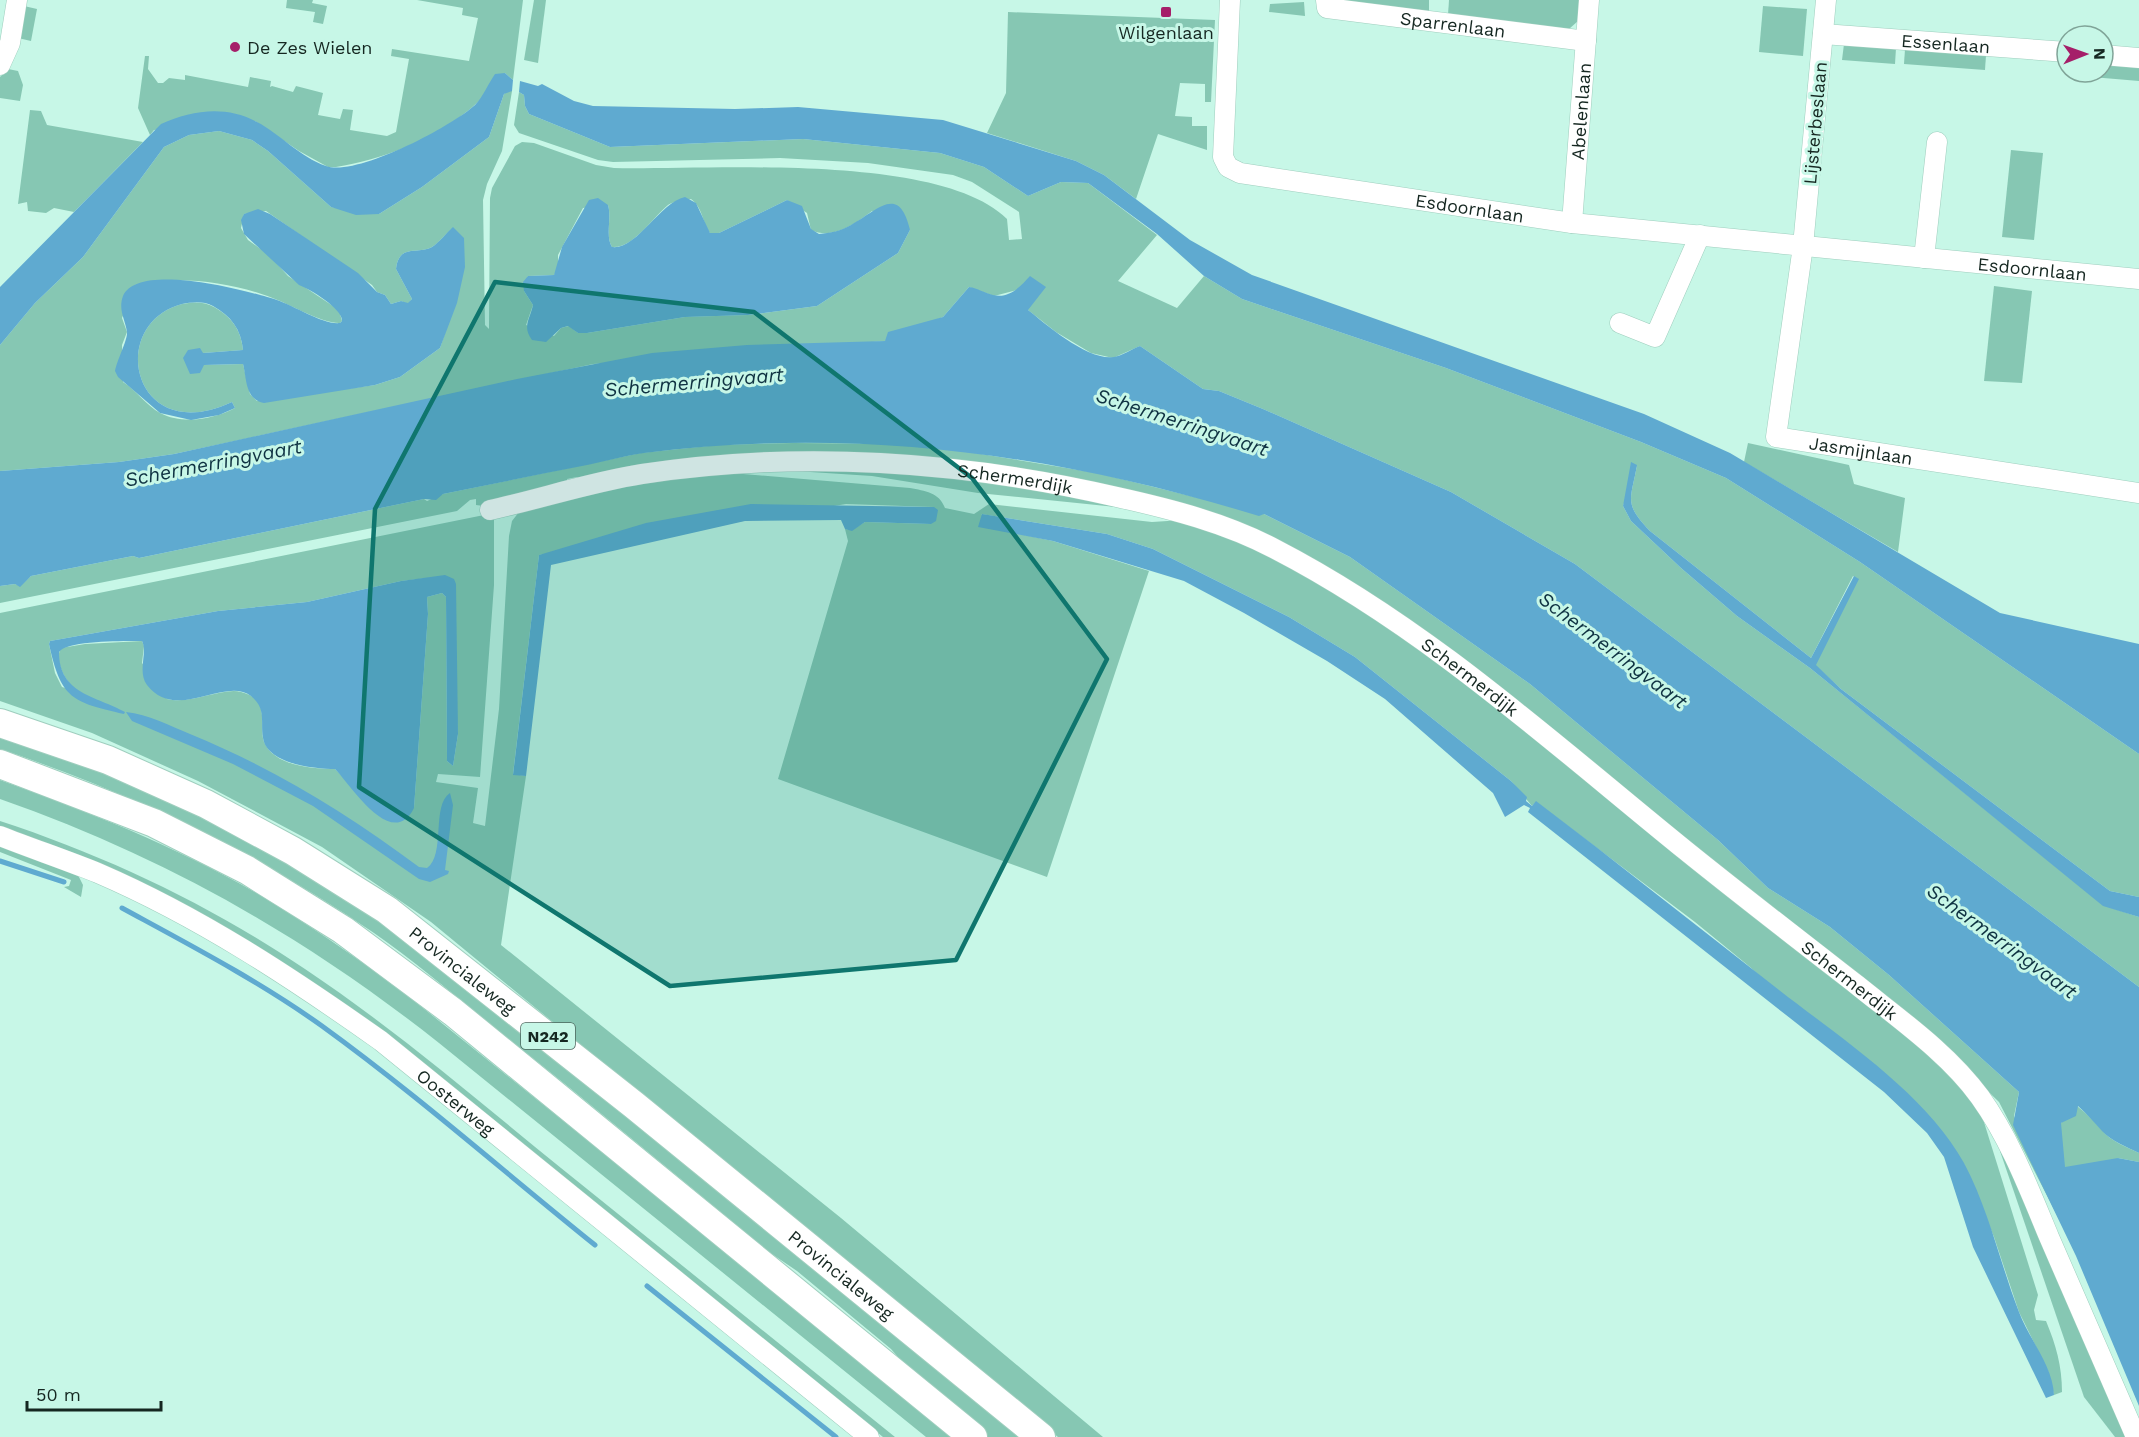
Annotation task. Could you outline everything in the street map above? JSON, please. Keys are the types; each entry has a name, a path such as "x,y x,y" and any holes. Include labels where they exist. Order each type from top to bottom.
{"highway":[{"name":"Provincialeweg","path":"0,723 108,760 206,804 293,851 387,910 625,1098 1041,1437"},
{"name":"N242","path":"0,764 154,823 247,870 343,930 453,1012 973,1437"}],"street":[{"path":"0,65 10,43 17,0"},
{"name":"Esdoornlaan","path":"1230,0 1223,157 1228,167 1240,173 1572,223 2139,279"},
{"name":"Sparrenlaan","path":"1326,0 1327,8 1586,41"},
{"name":"Abelenlaan","path":"1572,223 1589,0"},
{"name":"Lijsterbeslaan","path":"1803,246 1826,0"},
{"name":"Essenlaan","path":"1823,34 2055,51"},
{"path":"2115,56 2139,58"},
{"path":"1924,258 1937,142"},
{"path":"1620,323 1655,337 1700,235"},
{"name":"Jasmijnlaan","path":"1803,246 1776,437 2139,493"},
{"name":"Schermerdijk","path":"490,510 635,475 677,469 789,462 896,463 989,473 1085,489 1149,504 1237,532 1272,547 1353,592 1402,625 1496,697 1891,1012 1968,1083 1985,1105 2013,1154 2136,1437"},
{"name":"Oosterweg","path":"0,836 98,873 157,901 215,932 303,986 381,1041 869,1437"}],"highlighted area":[{"path":"495,282 754,312 972,478 1107,659 956,960 670,986 359,787 375,509"}],"green space":[{"path":"287,0 313,0 312,3 327,6 323,24 313,22 315,12 286,8"},
{"path":"417,0 523,0 513,80 505,73 470,109 420,141 370,160 328,167 299,151 255,121 154,130 150,135 138,108 145,56 149,56 148,69 158,83 163,83 169,78 185,80 185,75 248,87 250,77 271,81 270,87 293,92 296,86 323,93 318,115 340,119 343,109 353,110 350,130 387,136 396,132 409,59 391,56 392,49 469,61 478,18 462,15 463,8"},
{"path":"534,0 546,0 538,63 524,60"},
{"path":"1344,0 1429,0 1429,14 1345,2"},
{"path":"1449,0 1580,0 1578,21 1569,29 1448,15"},
{"path":"1304,2 1305,16 1269,12 1270,4"},
{"path":"24,6 37,9 31,41 18,38"},
{"path":"1763,6 1807,9 1803,56 1759,52"},
{"path":"1008,12 1215,20 1211,102 1205,102 1205,84 1180,83 1175,116 1192,117 1192,126 1207,126 1207,150 1158,134 1136,199 1104,175 1076,161 987,133 1006,93"},
{"path":"1844,44 1896,48 1895,64 1842,60"},
{"path":"1905,49 1986,55 1985,70 1904,64"},
{"path":"2115,64 2139,65 2139,81 2115,79"},
{"path":"8,69 18,71 23,85 20,101 0,98 0,77"},
{"path":"512,91 502,151 487,184 483,200 485,325 489,329 490,198 492,188 515,146 522,142 534,143 596,165 614,168 820,169 878,174 930,183 974,198 1007,219 1009,240 1022,239 1019,212 972,182 953,175 868,163 780,158 613,162 598,160 519,133 514,125 519,92 524,95 525,106 529,114 610,147 803,139 940,153 984,167 1028,196 1061,182 1088,183 1157,235 1118,281 1177,308 1204,276 1242,299 1446,368 1641,442 1726,478 1860,562 2139,754 2139,897 2110,891 1841,689 1815,665 1858,579 1853,576 1811,658 1641,522 1631,501 1637,465 1623,506 1631,521 1681,568 1737,616 1810,668 2103,905 2139,917 2139,987 1575,564 1451,492 1263,409 1219,391 1203,389 1140,346 1113,358 1091,353 1056,332 1028,310 1017,290 994,296 969,287 943,317 885,341 593,364 174,454 119,462 0,471 0,345 35,303 83,257 164,147 189,135 219,131 252,140 268,151 331,207 379,214 422,187 489,137 504,94","holes":["691,199 698,207 710,233 719,233 787,200 807,213 811,230 819,233 843,229 872,211 910,230 898,253 817,306 748,315 685,317 587,333 578,333 569,326 561,328 554,336 526,325 533,305 524,291 528,276 554,275 558,269 558,255 583,208 608,205 609,238 612,247 628,243 635,238 670,204","266,211 372,285 377,292 385,295 391,304 401,301 408,304 412,299 396,269 401,256 410,251 432,247 453,228 447,327 440,348 400,377 375,385 257,401 250,394 243,364 204,365 203,353 243,350 240,336 234,325 226,315 210,305 198,302 182,304 158,316 144,334 138,356 141,378 152,397 171,409 198,412 232,402 235,408 208,418 188,420 160,413 123,382 122,345 127,332 122,318 135,285 170,280 228,285 264,295 327,321 334,323 342,321 339,310 288,276 269,255 248,240 241,228 244,214"]},
{"path":"30,110 41,111 47,125 143,142 74,212 54,208 46,213 28,211 27,202 18,204"},
{"path":"2011,150 2043,153 2034,240 2002,237"},
{"path":"1994,286 2032,291 2022,383 1984,381"},
{"path":"1748,443 1849,465 1854,484 1905,498 1898,552 1744,462"},
{"path":"893,444 969,452 1097,473 1264,514 1350,557 1530,684 1718,840 1768,888 1830,927 1889,975 2019,1092 2014,1116 2027,1146 2061,1123 2077,1106 2105,1134 2139,1153 2139,1162 2118,1158 2060,1221 1999,1102 1918,1023 1463,665 1218,521 864,458 589,481 577,477 567,479 567,483 496,505 476,505 476,499 470,500 457,511 0,603 0,586 15,584 20,586 31,576 133,556 139,558 424,499 427,501 443,494 641,453 718,445"},
{"path":"792,465 948,471 1155,511 978,493 872,476 795,471"},
{"path":"731,473 910,488 935,495 945,508 974,514 989,504 1152,522 1183,520 1205,525 1315,575 1451,670 1915,1039 1978,1103 2038,1295 2034,1310 2036,1320 2046,1321 2060,1364 2062,1392 2054,1395 2048,1371 2019,1312 1994,1237 1964,1164 1750,967 1695,922 1536,802 1532,806 1511,781 1355,657 1289,617 1153,549 1107,534 981,514 1020,534 1053,541 1149,571 1047,877 778,779 848,541 845,529 852,530 865,522 931,524 934,507 846,504 539,555 513,774 526,776 501,945 841,1218 1103,1437 1058,1437 431,922 322,847 198,781 92,733 0,701 0,613 494,513 494,585 480,777 438,774 436,782 478,788 473,823 485,826 499,709 509,536 512,521 519,512 657,475","holes":["445,576 458,734 453,766 447,761 446,597 442,593 427,597 428,614 414,808 343,777 335,769 306,767 276,756 264,742 262,714 257,701 251,696 234,691 186,700 167,699 142,663 144,646 142,641 85,644 61,648 59,659 62,672 74,689 79,692 62,687 55,673 49,644 50,641 218,611 307,602 401,581"]},
{"path":"0,732 45,746 254,839 437,960 1028,1437 988,1437 921,1383 891,1349 797,1271 769,1252 435,979 374,933 285,877 194,828 99,786 0,749"},
{"path":"0,780 100,818 197,861 260,895 329,939 397,987 956,1437 926,1437 439,1043 336,968 230,902 175,873 60,821 0,799"},
{"path":"0,821 80,850 158,885 233,924 305,969 371,1016 435,1066 895,1437 883,1437 399,1046 344,1006 0,829"},
{"path":"0,843 77,873 83,885 81,897 64,887 69,886 71,880 0,852"},
{"path":"2005,1147 2133,1437 2115,1437 2084,1397 2000,1151"}],"water":[{"path":"505,73 513,80 512,91 504,94 489,137 422,187 379,214 356,215 331,207 268,151 252,140 219,131 189,135 164,147 83,257 35,303 0,345 0,287 161,124 185,115 209,111 233,113 266,127 317,162 326,166 340,167 359,164 404,148 446,125 475,105 495,74"},
{"path":"520,81 538,86 542,84 574,101 593,106 735,109 798,107 943,120 1076,161 1104,175 1190,240 1252,275 1644,414 1730,453 2000,613 2139,644 2139,754 1860,562 1726,478 1641,442 1446,368 1242,299 1204,276 1157,234 1088,183 1061,182 1028,196 984,167 940,153 803,139 610,147 529,114 525,106 524,95 519,92"},
{"path":"685,197 696,203 710,233 719,233 787,200 802,206 811,229 819,234 843,229 878,208 893,204 900,207 910,230 898,253 817,306 748,315 685,317 587,333 578,333 568,326 561,328 546,342 532,340 527,327 533,305 524,291 523,282 528,276 554,275 562,247 589,200 598,198 608,205 609,238 612,247 621,246 630,241 666,208"},
{"path":"258,209 270,214 358,273 377,292 385,295 391,304 401,301 408,303 412,299 396,269 401,256 410,251 432,247 453,227 464,238 465,267 457,303 440,348 400,377 375,385 264,403 258,401 250,393 243,364 204,365 200,373 190,374 183,358 188,350 200,348 203,353 243,350 237,329 225,314 206,303 182,304 158,316 144,334 138,356 141,378 152,397 171,409 198,412 232,402 235,408 219,415 191,420 160,413 118,377 115,371 127,335 122,310 123,296 133,286 149,281 171,280 220,286 277,300 326,321 340,323 342,321 341,316 332,305 299,285 244,234 241,220 244,214"},
{"name":"Schermerringvaart","path":"1030,276 1046,287 1028,310 1080,348 1104,357 1114,357 1140,346 1203,389 1219,391 1263,409 1451,492 1575,564 2139,987 2139,1153 2106,1135 2078,1106 2076,1116 2061,1123 2065,1167 2118,1158 2139,1162 2139,1406 2076,1256 2013,1125 2019,1092 1889,975 1830,927 1768,888 1718,840 1530,684 1350,557 1264,514 1259,516 1183,494 1107,476 954,451 878,445 801,443 723,445 628,456 443,494 436,500 424,499 139,558 133,556 31,576 20,587 15,584 0,586 0,471 119,462 174,454 517,379 652,353 747,345 885,341 888,332 943,317 969,287 999,296 1009,294"},
{"path":"1631,462 1637,465 1631,494 1632,507 1641,522 1811,658 1854,576 1859,579 1816,665 1841,689 2110,891 2139,897 2139,917 2103,906 1810,668 1737,616 1681,568 1631,521 1623,506"},
{"path":"751,504 934,507 938,510 936,521 931,524 865,522 852,531 845,529 841,520 745,521 551,565 526,776 513,775 539,555 646,523"},
{"path":"982,514 1107,534 1153,549 1289,617 1355,657 1511,781 1527,797 1526,801 1532,806 1536,801 1855,1048 1905,1090 1928,1113 1964,1163 1987,1218 2023,1322 2050,1374 2054,1395 2046,1398 1973,1247 1944,1157 1927,1133 1884,1092 1528,812 1530,808 1524,805 1505,817 1493,793 1385,699 1327,661 1184,581 1053,541 978,527"},
{"path":"445,575 454,579 456,584 458,734 453,766 447,761 446,597 442,593 427,597 428,614 414,808 405,820 394,823 372,811 335,769 304,766 273,754 266,747 261,711 251,696 240,691 228,691 186,700 172,700 159,696 144,680 142,641 85,643 64,648 59,652 61,666 65,677 72,685 81,692 125,712 124,714 106,710 81,701 64,687 58,676 49,644 50,641 218,611 307,602 401,581"},
{"path":"126,712 167,724 221,747 280,777 365,828 419,867 427,868 433,862 438,842 441,808 444,799 450,793 453,805 445,870 449,871 448,874 430,882 419,879 313,806 233,764 132,721"}],"waterway":[{"path":"0,861 64,882"},
{"path":"122,908 249,979 322,1026 426,1106 595,1245"},
{"path":"647,1286 836,1437"}],"place":[{"name":"Wilgenlaan","path":"1166,12"},
{"name":"De Zes Wielen","path":"235,47"}]}
